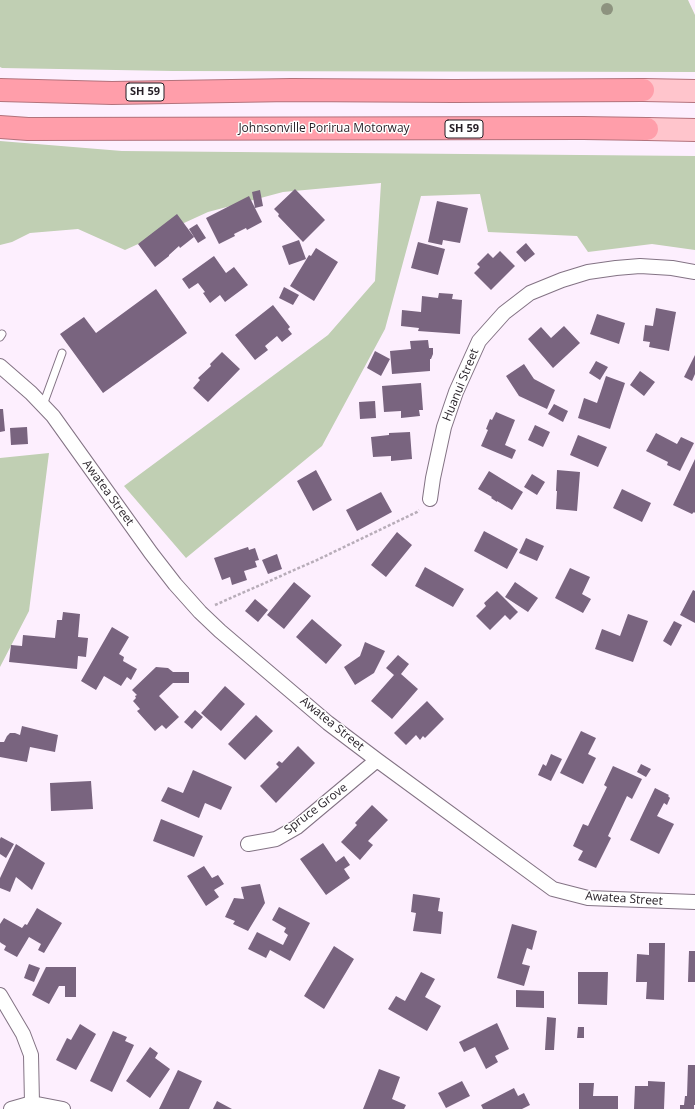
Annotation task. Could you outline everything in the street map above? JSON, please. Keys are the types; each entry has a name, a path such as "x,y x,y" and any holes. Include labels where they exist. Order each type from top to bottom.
{"highway":[{"name":"SH 59","path":"0,90 112,93 291,90 454,92 643,90"},
{"name":"Johnsonville Porirua Motorway","path":"0,126 28,129 647,129"}],"main road":[{"name":"SH 59","path":"643,90 695,91"},
{"name":"SH 59","path":"647,129 695,130"}],"street":[{"name":"Huanui Street","path":"430,499 432,478 444,427 456,392 479,341 504,313 530,293 562,280 588,272 640,266 672,268 695,272"},
{"name":"Awatea Street","path":"0,366 43,405 52,416 175,584 200,612 220,631 328,723 553,889 588,898 695,902"},
{"name":"Spruce Grove","path":"248,844 276,839 297,826 377,760"},
{"path":"0,995 23,1034 31,1055 32,1103"},
{"path":"11,1109 32,1103 63,1109"}],"lane":[{"path":"43,405 62,353"}],"path":[{"path":"200,612 317,560 417,512 430,499"}],"green space":[{"path":"0,0 688,0 695,15 695,72 173,71 2,68 0,67"},
{"path":"0,141 122,151 695,156 695,250 652,244 588,252 577,236 488,232 480,194 421,196 385,329 322,446 186,558 124,486 328,335 375,281 381,183 283,192 208,212 125,250 78,229 30,233 12,242 0,245"},
{"path":"49,453 29,611 0,667 0,458"}],"building":[{"path":"295,189 325,220 303,242 278,216 279,214 274,209"},
{"path":"260,190 263,206 255,208 252,192"},
{"path":"249,196 262,222 247,230 246,228 234,234 235,236 219,244 206,218"},
{"path":"437,201 468,208 460,243 443,240 442,245 428,242"},
{"path":"177,214 194,237 180,248 179,246 155,267 138,244"},
{"path":"197,224 206,238 198,243 189,229"},
{"path":"299,240 306,259 289,265 282,246"},
{"path":"418,242 445,249 438,275 411,268"},
{"path":"526,243 535,254 525,262 516,252"},
{"path":"316,248 338,262 314,301 290,286 309,255 311,256"},
{"path":"500,251 515,266 491,290 474,273 480,267 477,264 488,253 493,258"},
{"path":"214,256 226,273 234,267 248,285 225,302 220,295 210,303 203,293 205,292 198,283 189,289 182,279"},
{"path":"284,287 299,295 293,305 279,298"},
{"path":"156,289 187,333 103,393 60,334 84,317 96,333"},
{"path":"439,293 453,294 452,299 462,300 460,334 418,331 419,328 401,326 402,310 421,312 422,296 438,298"},
{"path":"273,305 290,327 288,329 292,334 282,342 277,336 265,346 268,350 255,360 235,335"},
{"path":"656,308 676,312 669,351 649,347 650,342 643,341 645,325 653,326"},
{"path":"597,314 625,323 619,344 590,334"},
{"path":"564,326 580,343 553,368 528,339 541,327 551,338"},
{"path":"428,340 429,348 433,348 433,354 430,359 430,371 392,374 390,351 411,349 410,341"},
{"path":"375,351 390,359 381,376 367,368"},
{"path":"222,352 240,369 208,402 193,388 200,380 198,378 211,366 210,364"},
{"path":"695,355 695,374 692,381 684,377"},
{"path":"596,361 608,367 600,380 589,373"},
{"path":"524,364 534,379 555,390 547,409 519,396 506,376"},
{"path":"640,371 655,382 644,396 630,385"},
{"path":"606,376 625,383 610,429 578,418 584,398 597,403"},
{"path":"421,383 423,410 419,410 420,416 401,418 401,411 384,412 382,386"},
{"path":"375,401 376,418 360,419 359,402"},
{"path":"554,404 568,411 563,422 548,414"},
{"path":"0,409 3,409 5,431 0,432"},
{"path":"496,412 515,420 505,445 516,450 512,459 481,446 488,430 486,429 490,419 492,420"},
{"path":"535,425 550,432 543,447 528,440"},
{"path":"27,427 28,444 11,445 10,428"},
{"path":"410,432 412,459 391,461 391,456 373,457 371,437 389,435 389,433"},
{"path":"656,433 677,444 681,437 694,443 680,471 667,465 668,462 646,451"},
{"path":"578,435 607,447 598,467 570,455"},
{"path":"695,459 695,513 694,512 692,514 673,505"},
{"path":"316,470 332,500 313,511 297,481"},
{"path":"557,470 580,472 577,511 556,509"},
{"path":"489,471 523,492 512,510 478,489"},
{"path":"532,474 545,482 537,495 524,487"},
{"path":"622,489 651,503 642,522 613,508"},
{"path":"381,492 392,512 357,531 346,510"},
{"path":"484,531 518,549 507,569 474,551"},
{"path":"397,532 412,545 386,577 371,565"},
{"path":"526,538 544,546 537,561 519,553"},
{"path":"248,547 249,550 255,548 259,560 255,561 257,567 244,571 247,580 232,585 230,577 222,580 214,558"},
{"path":"277,554 282,569 268,574 262,560"},
{"path":"425,567 464,589 453,607 415,586"},
{"path":"570,568 590,577 582,594 591,599 583,613 555,598"},
{"path":"294,582 311,596 284,629 267,615"},
{"path":"515,582 538,598 528,612 505,597"},
{"path":"693,590 695,591 695,623 680,615"},
{"path":"497,591 518,612 510,620 505,615 490,630 476,616 486,606 484,603"},
{"path":"255,599 268,610 258,622 245,611"},
{"path":"63,612 80,614 78,637 88,638 86,657 78,656 77,669 9,662 11,645 22,646 23,635 55,638 57,620 62,620"},
{"path":"628,614 648,621 633,662 595,649 602,629 620,636"},
{"path":"312,619 342,645 326,664 296,637"},
{"path":"674,621 682,625 671,646 663,641"},
{"path":"112,627 129,637 119,654 124,657 123,661 137,669 131,680 127,677 121,686 104,676 96,690 81,681"},
{"path":"365,642 385,651 374,673 355,685 344,667 360,656"},
{"path":"398,655 409,664 401,674 418,689 392,719 371,701 394,675 386,668"},
{"path":"156,667 168,668 173,672 189,672 189,683 173,683 159,696 179,717 166,729 162,725 155,731 137,711 140,709 133,701 137,695 132,690"},
{"path":"225,686 245,704 221,731 201,713"},
{"path":"427,701 444,719 425,738 423,736 420,740 416,735 406,745 394,733"},
{"path":"195,710 203,717 192,729 184,722"},
{"path":"256,715 273,731 245,760 228,744"},
{"path":"22,726 58,735 55,752 30,747 27,762 0,757 0,742 4,742 10,733 20,735"},
{"path":"581,731 596,738 588,754 596,758 583,784 560,773"},
{"path":"298,746 315,763 276,803 260,786 279,767 276,764 279,761 282,763"},
{"path":"551,754 562,759 551,781 538,775 543,764 546,766"},
{"path":"641,764 651,769 646,777 637,772"},
{"path":"613,766 642,779 632,799 627,796 608,836 611,838 596,868 578,860 583,851 573,846 583,824 588,826 607,787 604,785"},
{"path":"193,770 232,787 221,810 205,803 199,818 161,801 168,787 183,793"},
{"path":"91,781 93,809 51,811 50,783"},
{"path":"655,788 669,795 668,796 670,798 667,805 664,803 657,816 674,824 659,854 630,840"},
{"path":"372,805 388,820 368,841 373,845 360,860 341,842 357,825 355,823"},
{"path":"161,819 203,836 194,857 153,841"},
{"path":"1,837 14,844 6,858 0,854"},
{"path":"323,843 336,862 344,856 350,865 344,869 350,878 326,895 300,859"},
{"path":"16,844 45,863 32,890 16,877 10,892 0,888 0,878"},
{"path":"204,866 212,878 218,875 224,884 214,890 219,897 206,906 187,876"},
{"path":"260,884 265,903 248,931 233,924 235,921 225,917 234,898 244,899 241,887"},
{"path":"413,894 440,898 438,911 443,912 441,934 413,931 416,913 411,912"},
{"path":"279,907 310,923 290,961 270,950 266,958 248,949 257,932 283,945 288,935 284,932 286,928 272,920"},
{"path":"37,908 62,923 44,953 38,950 41,944 29,937 17,957 4,950 6,946 0,942 0,924 4,918 22,928 25,924 27,925"},
{"path":"512,924 537,931 532,950 527,948 522,964 530,966 524,986 497,978"},
{"path":"649,943 665,943 664,1000 646,999 647,982 636,982 637,954 649,955"},
{"path":"334,946 354,959 324,1009 304,996"},
{"path":"689,951 695,951 695,982 688,982"},
{"path":"29,964 40,968 34,982 24,978"},
{"path":"46,967 76,967 76,997 65,997 65,986 59,986 49,1004 32,995"},
{"path":"421,972 435,979 425,997 441,1006 427,1031 388,1009 396,996 405,1001"},
{"path":"578,972 608,972 607,1005 578,1004"},
{"path":"516,990 544,991 544,1008 516,1007"},
{"path":"547,1017 556,1018 554,1050 545,1050"},
{"path":"497,1023 509,1049 495,1056 498,1062 486,1069 475,1047 464,1052 459,1042"},
{"path":"80,1024 96,1034 76,1070 56,1060 67,1038 71,1040"},
{"path":"578,1027 584,1027 584,1038 577,1038"},
{"path":"113,1031 127,1037 125,1041 134,1045 112,1092 90,1081"},
{"path":"150,1047 158,1053 155,1058 170,1069 150,1098 126,1081"},
{"path":"688,1065 695,1065 695,1105 694,1109 680,1109 680,1105 684,1105 685,1096 687,1096"},
{"path":"379,1069 400,1077 392,1099 406,1105 404,1109 363,1109"},
{"path":"178,1070 202,1081 189,1109 159,1109"},
{"path":"462,1081 470,1096 446,1108 438,1093"},
{"path":"648,1081 665,1082 664,1109 634,1109 635,1086 648,1086"},
{"path":"579,1083 594,1083 593,1096 618,1096 618,1109 579,1109"},
{"path":"514,1088 518,1096 524,1093 530,1105 522,1109 483,1109 481,1105"},
{"path":"217,1101 232,1109 213,1109"}]}
